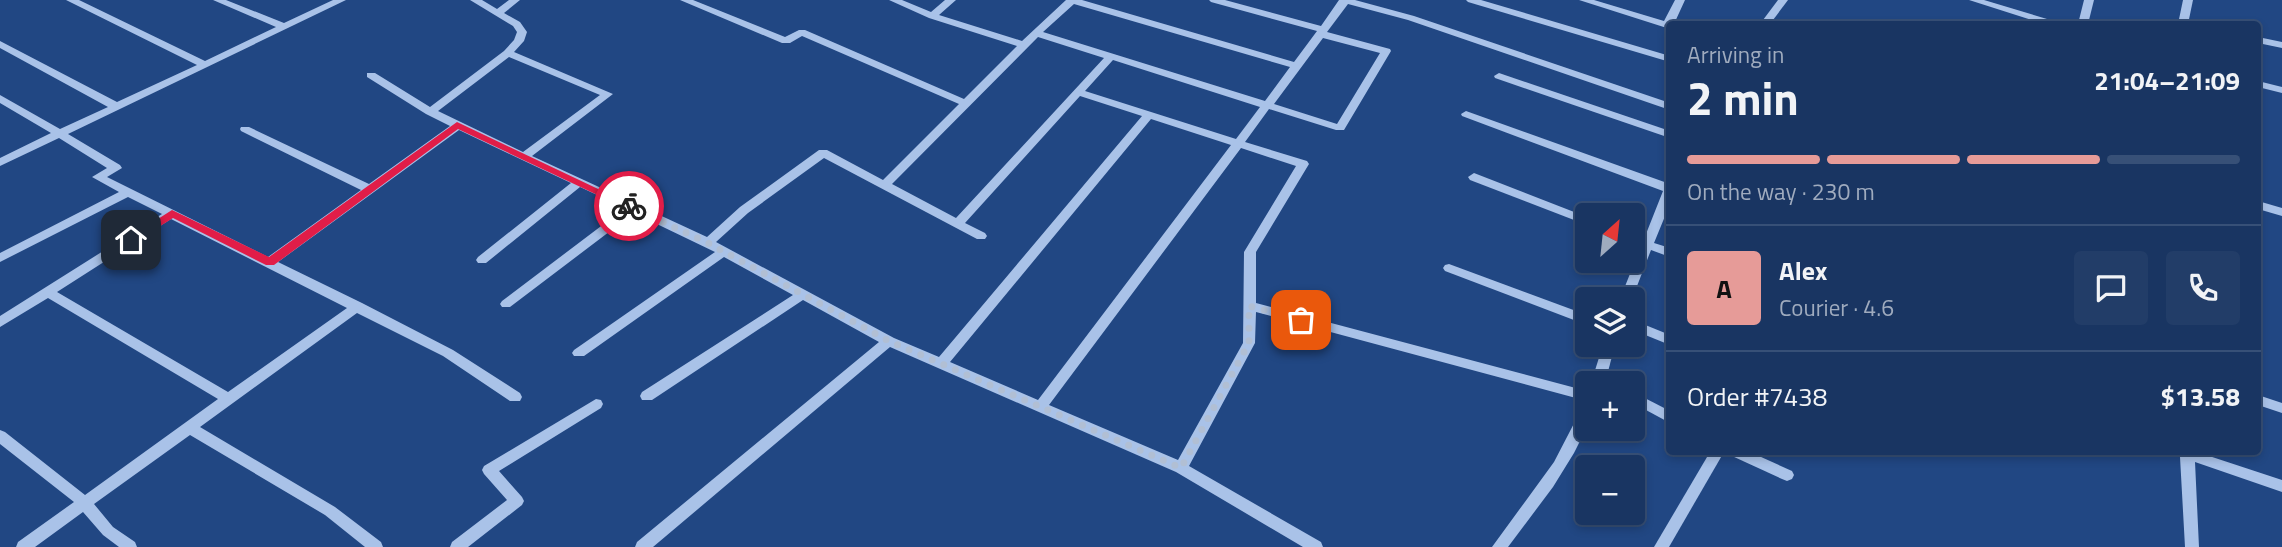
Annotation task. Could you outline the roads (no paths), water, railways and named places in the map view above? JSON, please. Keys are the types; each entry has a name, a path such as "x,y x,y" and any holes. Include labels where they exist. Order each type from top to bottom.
{"street":[{"path":"71,0 206,65"},
{"path":"218,0 284,27"},
{"path":"0,162 341,0"},
{"path":"430,112 508,53 519,41 522,32 517,24 475,0"},
{"path":"497,13 515,0"},
{"path":"685,0 786,41 802,32 967,104"},
{"path":"894,0 932,16 1023,45"},
{"path":"932,16 951,0"},
{"path":"884,185 1023,45 1072,0 1296,66"},
{"path":"1036,33 1340,128 1386,51 1214,0"},
{"path":"1041,406 1345,0 1411,18 1666,106"},
{"path":"1471,0 1666,58"},
{"path":"1586,0 1666,25"},
{"path":"1670,21 1680,0"},
{"path":"1767,21 1783,0"},
{"path":"1974,0 2044,21"},
{"path":"2084,21 2089,0"},
{"path":"2184,21 2188,0"},
{"path":"2261,41 2282,46"},
{"path":"0,44 117,107"},
{"path":"508,53 608,94 525,156"},
{"path":"957,224 1111,56"},
{"path":"371,75 430,112 708,243 889,341 1181,468 1316,547"},
{"path":"1499,76 1666,134"},
{"path":"2262,86 2282,90"},
{"path":"1078,92 1303,164 1250,252 1249,343 1181,468"},
{"path":"0,98 116,168 98,177 448,353 515,397"},
{"path":"941,364 1149,114"},
{"path":"1466,114 1666,187"},
{"path":"270,262 457,125"},
{"path":"245,129 369,189"},
{"path":"708,243 744,210 823,153 981,236"},
{"path":"1474,177 1575,216"},
{"path":"481,260 579,182"},
{"path":"0,258 128,192"},
{"path":"2261,206 2282,212"},
{"path":"1631,287 1666,207"},
{"path":"506,304 633,208"},
{"path":"0,322 172,213"},
{"path":"1647,245 1666,252"},
{"path":"579,353 723,251"},
{"path":"1449,268 1575,315"},
{"path":"48,292 229,399"},
{"path":"647,396 802,295"},
{"path":"23,547 358,306"},
{"path":"1249,306 1575,393"},
{"path":"1645,330 1666,338"},
{"path":"642,547 889,341"},
{"path":"2261,401 2282,408"},
{"path":"457,547 517,501 489,470 596,404"},
{"path":"1645,404 1666,416"},
{"path":"190,428 330,510 376,547"},
{"path":"0,436 85,503 108,531 130,547"},
{"path":"1499,547 1540,495 1575,441"},
{"path":"1661,547 1715,455"},
{"path":"1744,455 1787,475"},
{"path":"2185,455 2192,547"},
{"path":"2194,455 2282,486"}]}
